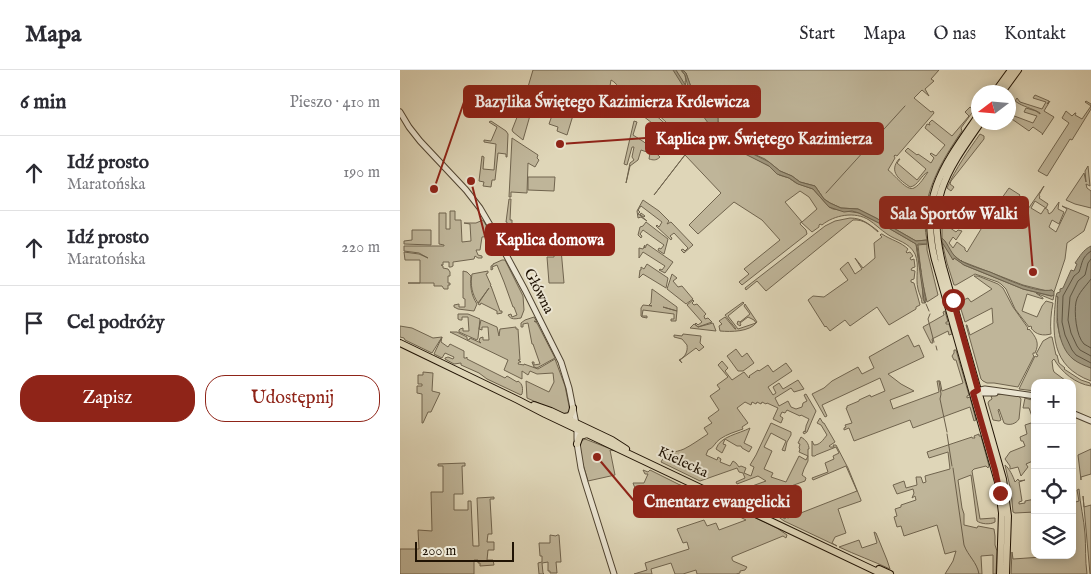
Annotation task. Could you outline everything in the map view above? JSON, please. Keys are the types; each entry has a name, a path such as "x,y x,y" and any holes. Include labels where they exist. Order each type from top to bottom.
{"main road":[{"path":"1000,85 1011,70"},
{"path":"1007,85 1018,70"},
{"path":"971,126 938,180 933,197 930,221 935,245 1000,463 1008,516 1006,574"},
{"path":"934,237 938,207 944,183 953,164 976,130"},
{"path":"935,245 978,389 999,489 1002,513 1000,574"},
{"name":"Kielecka","path":"400,343 529,406 576,427 612,440 890,574"},
{"name":"Kielecka","path":"518,400 564,417 588,434 882,574"},
{"path":"564,417 571,414 573,408"},
{"path":"577,444 580,436 588,434"}],"street":[{"name":"Główna","path":"400,112 420,141 466,190 490,225 558,357 568,384 573,408 584,482 614,574"},
{"path":"978,389 996,393 1010,392"},
{"path":"978,389 1031,395"},
{"path":"983,405 986,397 996,393"},
{"path":"1076,414 1091,421"}],"shaded area":[{"path":"533,70 681,70 685,75 688,92 685,93 691,102 695,100 693,92 699,94 700,109 709,121 711,115 708,111 711,109 715,113 714,127 712,129 715,134 719,135 718,125 726,128 727,138 738,149 769,166 779,175 813,189 829,207 859,213 916,244 921,272 918,245 927,244 938,295 927,302 922,280 925,303 922,303 917,285 916,258 912,250 869,220 851,215 838,217 822,225 820,224 812,232 801,222 800,224 807,234 742,285 739,282 749,274 744,269 780,240 762,220 734,202 698,234 689,225 721,193 685,155 654,195 693,142 687,148 684,147 667,123 653,110 652,112 670,128 683,148 683,153 664,133 643,116 644,113 637,111 636,116 615,110 619,90 618,86 611,80 610,86 615,88 615,90 611,109 582,100 579,95 572,101 574,112 567,135 557,131 558,127 549,124 556,104 535,98 523,140 512,130","holes":["800,191 809,197 817,209 802,222 785,202"]},
{"path":"683,70 939,70 931,79 934,81 925,89 929,96 922,90 914,98 934,113 897,156 894,156 895,158 888,170 911,189 916,187 928,172 915,185 910,187 895,172 896,164 899,159 897,163 917,180 926,169 905,151 908,148 931,163 934,158 930,154 936,156 945,145 925,128 927,124 930,125 929,123 932,120 952,136 969,116 965,112 971,108 971,114 961,128 962,131 939,169 928,196 925,225 927,240 916,241 858,209 841,208 830,203 824,199 815,186 800,182 780,171 765,159 747,151 729,136 729,128 727,126 718,122 719,115 717,110 714,107 703,104 701,90 691,87"},
{"path":"1035,95 1049,101 1047,104 1050,101 1044,111 1054,117 1043,134 1033,127 1029,131 1016,122 1016,117 1033,123 1037,116 1024,112 1026,108 1036,111 1016,102 1017,98 1020,102 1042,109 1046,102 1033,98"},
{"path":"1091,106 1072,140 1070,139 1047,176 1038,171 1069,123 1062,118 1066,111 1072,116 1076,113 1075,115 1082,119"},
{"path":"491,121 508,134 507,157 506,154 498,153 495,180 492,180 491,187 483,186 484,182 479,181 482,156 484,157 483,169 494,170 496,144 484,142 484,140 491,141 497,127 489,122"},
{"path":"634,121 637,122 633,135 644,142 660,157 656,160 649,159 650,153 641,150 638,160 630,166 626,183 630,163 634,160 632,157 634,147 632,147 627,165 624,164"},
{"path":"980,134 984,136 984,139 951,181 962,160"},
{"path":"512,138 538,155 537,158 539,160 535,167 528,163 527,193 511,192 511,197 509,197"},
{"path":"1088,166 1090,186 1086,184 1087,188 1091,191 1091,208 1066,200 1084,173 1086,182 1085,171"},
{"path":"528,177 555,177 554,191 528,190"},
{"path":"951,181 950,184 954,187 951,191 947,188"},
{"path":"1044,186 1039,198 1048,204 1046,208 1035,201 1031,208 1041,214 1045,208 1049,214 1059,202 1058,209 1064,212 1059,224 1052,220 1049,227 1056,232 1067,209 1062,206 1089,217 1084,231 1067,243 1065,259 1054,292 1052,290 1047,291 1023,285 961,261 951,253 942,238 942,215 944,216 943,223 956,232 958,230 962,231 956,240 953,237 949,243 953,248 957,242 967,252 1009,188 1020,195 1007,215 1012,219 1015,215 1021,219"},
{"path":"509,199 511,199 510,220 512,220 512,227 533,227 533,233 538,234 506,234"},
{"path":"643,200 659,211 669,221 667,224 671,222 693,245 684,253 681,250 685,251 688,248 674,233 670,236 671,240 656,226 659,227 662,222 641,206 638,210 640,215 647,221 641,217 638,218 637,211"},
{"path":"450,211 455,211 455,220 461,220 462,242 471,241 470,224 464,223 476,223 483,220 492,236 482,237 480,250 476,250 482,258 475,256 474,259 453,262 451,267 449,267 449,262 443,262 443,265 441,265 443,268 448,269 450,272 448,283 450,285 448,285 448,289 444,289 442,286 434,286 434,283 420,283 420,260 405,260 404,252 419,254 428,258 419,253 404,251 404,246 444,246 439,244 439,213 446,213 446,229 450,229"},
{"path":"850,218 858,219 868,224 853,220 766,291 757,281 746,290 745,288 825,226 835,221"},
{"path":"646,222 668,239 664,254 658,250 664,245 643,230 640,234 641,238 638,235 640,227"},
{"path":"412,230 431,230 431,245 404,244 404,241 412,240"},
{"path":"881,234 908,249 906,252 910,252 913,256 910,258 911,260 914,259 915,267 911,270 915,271 914,279 911,282 914,283 920,305 889,325 877,307 850,326 845,320 830,331 825,327 808,300 813,296 824,297 848,280 840,269 848,262 855,274 862,269 855,258 863,268 875,258 874,243 882,237"},
{"path":"942,242 951,255 964,265 1023,289 1051,296 1054,295 1053,300 1036,293 1043,299 1027,294 1022,311 1037,317 1046,301 1053,303 1051,334 1040,334 1035,332 1032,327 1029,327 1015,309 1006,289 998,282 975,274 954,285"},
{"path":"647,244 673,262 665,273 659,270 662,270 665,266 643,252 639,258 639,248 643,249"},
{"path":"561,249 564,283 549,283 547,257 554,257 554,250"},
{"path":"505,260 523,296 524,310 521,318 509,317 508,315 511,314 512,317 517,315 497,265 492,267 493,269 491,270 491,266 493,264"},
{"path":"647,264 668,278 666,288 643,274 639,278 641,267 644,269"},
{"path":"463,271 471,276 471,290 477,304 474,311 454,307 454,305 459,304 459,307 465,307"},
{"path":"488,271 486,274 490,286 502,313 497,314 497,311 481,303 480,305 478,304 489,288 478,303 473,293 471,286 472,274"},
{"path":"672,274 677,278 673,281 678,287 682,286 693,299 686,304 667,289"},
{"path":"974,276 998,284 1003,288 1027,329 1035,337 1037,346 1035,353 1033,353 1034,356 1018,387 987,383 981,379 966,325 970,335 993,323 992,308 965,322 959,303 968,298 971,302 992,289"},
{"path":"652,289 677,307 676,321 671,321 671,319 674,319 674,314 643,310 642,316 647,316 647,318 641,316 643,305 652,306 649,305 651,303"},
{"path":"1056,296 1058,297 1057,322 1060,337 1073,359 1091,368 1091,381 1078,375 1068,367 1061,357 1057,347 1054,323"},
{"path":"693,300 692,303 694,305 697,304 706,314 704,316 705,319 708,318 712,322 698,327 695,324 698,325 702,322 687,305"},
{"path":"743,302 728,316 738,329 756,323 754,325 745,330 720,331 719,326 722,324 719,321 725,317 736,329 725,315"},
{"path":"745,304 757,322 748,317 740,323 740,326 737,324 738,321 740,322 750,314 744,306"},
{"path":"945,311 948,322 946,324 949,324 952,334 949,335 948,331 932,339 933,343 931,343 923,327 944,315 943,312"},
{"path":"458,314 468,314 480,319 477,340 459,332 463,328 463,331 469,331 468,317 462,317 462,320 460,320 458,319"},
{"path":"534,317 537,322 534,321 537,323 555,358 537,368 534,367 532,362 534,362 534,365 540,364 532,344 528,323 523,324 523,327 521,327 521,323"},
{"path":"481,320 497,327 499,336 500,329 516,327 518,329 520,360 518,360 521,362 518,364 538,369 555,359 565,386 569,413 565,415 527,398 526,381 549,392 554,382 553,373 537,374 530,371 528,375 522,371 522,379 504,370 508,360 450,332 457,332 469,340 470,338 481,343 479,341 480,338 483,337 483,340 489,340 488,327 482,327 482,330 479,329"},
{"path":"713,323 716,331 690,328 694,324 698,327"},
{"path":"400,326 412,328 433,338 442,337 432,353 400,337"},
{"path":"683,334 701,336 700,343 704,347 699,351 696,348 680,360 682,363 679,360 686,354 687,345 682,339 674,337 674,335 682,336"},
{"path":"908,335 914,347 919,345 924,357 888,374 914,391 890,400 893,409 939,392 937,381 940,381 942,391 963,383 956,360 952,356 954,350 956,350 969,395 967,398 970,397 976,420 974,421 970,407 913,428 910,420 854,441 849,428 844,430 845,425 852,423 846,408 870,395 871,397 885,391 880,378 822,405 827,416 825,417 812,394 858,367 862,374 874,368 869,357"},
{"path":"442,337 441,342 448,347 450,344 464,351 464,358 467,357 467,359 505,378 507,376 518,381 522,387 522,394 487,379 461,365 461,363 454,364 445,359 448,357 453,359 454,357 445,353 442,358 434,354"},
{"path":"1052,337 1059,363 1064,369 1081,380 1090,383 1091,386 1069,377 1054,359 1052,361 1054,372 1064,379 1031,379 1031,390 1019,389 1035,356 1037,357 1038,355 1036,354 1043,341"},
{"path":"736,349 742,357 747,353 754,363 743,371 738,371 727,356"},
{"path":"722,361 728,368 725,371 732,380 744,372 749,378 749,376 768,365 773,372 786,363 792,371 768,387 773,395 776,393 773,387 779,383 783,389 798,380 804,389 794,392 791,388 775,398 779,406 788,401 791,407 796,409 802,407 803,403 807,401 804,395 806,394 816,411 807,432 804,434 803,432 806,431 809,419 787,410 785,413 782,412 780,416 783,418 781,423 773,419 778,408 762,402 761,404 757,402 756,404 752,402 751,405 745,402 737,408 748,423 742,427 743,429 720,439 708,450 706,455 717,460 718,457 721,459 720,462 730,466 733,461 739,467 746,468 744,473 751,476 754,467 750,465 771,423 791,432 785,451 782,450 786,441 771,433 764,447 772,451 764,469 773,473 771,477 786,482 799,456 806,460 808,456 808,461 802,475 806,478 805,481 780,490 785,493 771,507 743,494 738,498 724,492 726,491 730,494 766,481 758,476 737,484 736,482 745,478 743,473 739,472 737,468 700,481 661,462 668,454 684,449 708,434 704,428 712,423 708,418 719,410 710,396 720,389 717,385 728,377 718,365"},
{"path":"423,372 433,373 432,391 440,393 431,412 428,412 422,423 422,394 417,393 417,386 422,386 422,384 418,384 418,375 423,375"},
{"path":"1006,393 1018,395 1021,399 1019,419 1010,424 1004,423 999,409 1001,420 993,420 988,403 992,399 991,396"},
{"path":"1025,398 1031,400 1031,414 1029,408 1023,408"},
{"path":"820,418 835,442 829,446 834,447 833,445 836,445 848,468 861,500 838,509 846,533 835,537 832,543 837,546 784,521 773,513 785,519 786,517 788,518 857,491 846,466 813,480 812,478 828,472 825,463 834,459 833,456 839,453 836,447 812,456 812,441 814,445 818,444 827,435 821,425 817,423"},
{"path":"1031,423 1031,462 1026,464 1028,467 1021,476 1018,467 1010,469 1005,459 1010,452 1025,446 1020,437 1027,434 1025,425"},
{"path":"750,428 744,443 752,447 749,452 725,439 723,444 726,445 722,453 716,449 721,441 726,438"},
{"path":"979,434 989,466 988,468 986,466 972,471 980,519 995,518 995,522 986,524 977,521 971,475 958,480 964,525 994,529 997,551 996,574 993,574 993,555 981,556 982,574 945,574 953,561 956,551 945,554 937,525 904,536 901,526 897,527 894,517 897,516 895,509 916,500 915,496 912,498 913,489 897,494 893,485 904,481 906,488 917,485 916,477 921,477 923,483 926,482 925,476 950,469 948,452 929,458 927,452 972,437 975,438 974,436"},
{"path":"801,437 808,445 808,456 799,452 800,444 798,443"},
{"path":"585,439 616,451 610,450 615,475 588,481 579,442"},
{"path":"1091,449 1091,474 1081,477 1081,480 1078,455"},
{"path":"465,463 465,466 462,466 463,494 454,494 454,510 468,510 468,501 471,501 473,546 479,546 477,498 494,497 494,499 490,499 492,534 488,534 487,542 494,542 494,550 488,550 487,560 493,560 494,565 480,566 478,560 474,560 474,574 400,574 400,549 419,549 418,530 432,531 431,492 443,492 443,466 438,466 438,464"},
{"path":"1005,465 1011,472 1015,482 1018,479 1019,481 1025,480 1019,482 1022,501 1019,504 1031,500 1031,512 1013,512 1011,491"},
{"path":"643,470 648,472 650,470 680,485 640,501 633,483 644,483 648,474 645,474"},
{"path":"1079,489 1084,528 1087,574 1011,574 1012,552 1013,559 1076,559 1076,502 1079,501 1077,490"},
{"path":"1083,496 1084,507 1091,505 1091,574 1090,574"},
{"path":"735,508 777,528 787,535 786,538 783,536 732,557 733,561 747,567 736,574 697,574 696,570 675,574 671,563 651,569 652,574 634,574 647,570 645,563 689,549 687,542 683,543 677,529 704,520 707,526 716,523 719,530 746,520 732,513"},
{"path":"874,532 890,569 839,547 859,540 862,548 877,543"},
{"path":"550,535 559,535 561,562 556,562 557,573 550,573 548,571 548,562 542,563 544,574 539,574 538,563 542,562 542,556 540,556 539,543 550,543"}],"water":[{"path":"673,70 676,70 689,91 685,75 681,70 686,73 691,87 700,92 702,103 715,110 718,115 718,122 728,128 731,138 747,151 769,162 780,171 800,182 815,186 824,199 830,203 841,208 858,209 916,241 927,240 927,244 918,244 917,246 926,302 924,300 916,244 859,213 852,211 844,212 829,207 813,189 777,174 769,166 745,154 729,140 716,134"},
{"path":"942,238 957,259 964,263 1012,282 1037,289 1052,290 1054,295 1023,289 964,265 954,258 953,260 942,242"},
{"path":"1091,246 1091,368 1073,359 1064,346 1059,330 1058,297 1056,296 1060,289 1063,288 1071,270 1074,271 1078,258"}],"waterway":[{"path":"826,193 905,106"},
{"path":"926,304 929,311"},
{"path":"930,314 928,319 934,342"},
{"path":"936,346 937,350"},
{"path":"939,381 940,399 947,432"},
{"path":"947,434 952,466"},
{"path":"953,468 964,545 979,574"}],"place":[{"name":"Kaplica pw. Świętego Kazimierza","path":"560,144"},
{"name":"Kaplica domowa","path":"471,181"},
{"name":"Bazylika Świętego Kazimierza Królewicza","path":"434,189"},
{"name":"Sala Sportów Walki","path":"1033,272"},
{"name":"Cmentarz ewangelicki","path":"597,457"}],"route":[{"path":"953,300 978,390 973,393 1000,493"}]}
